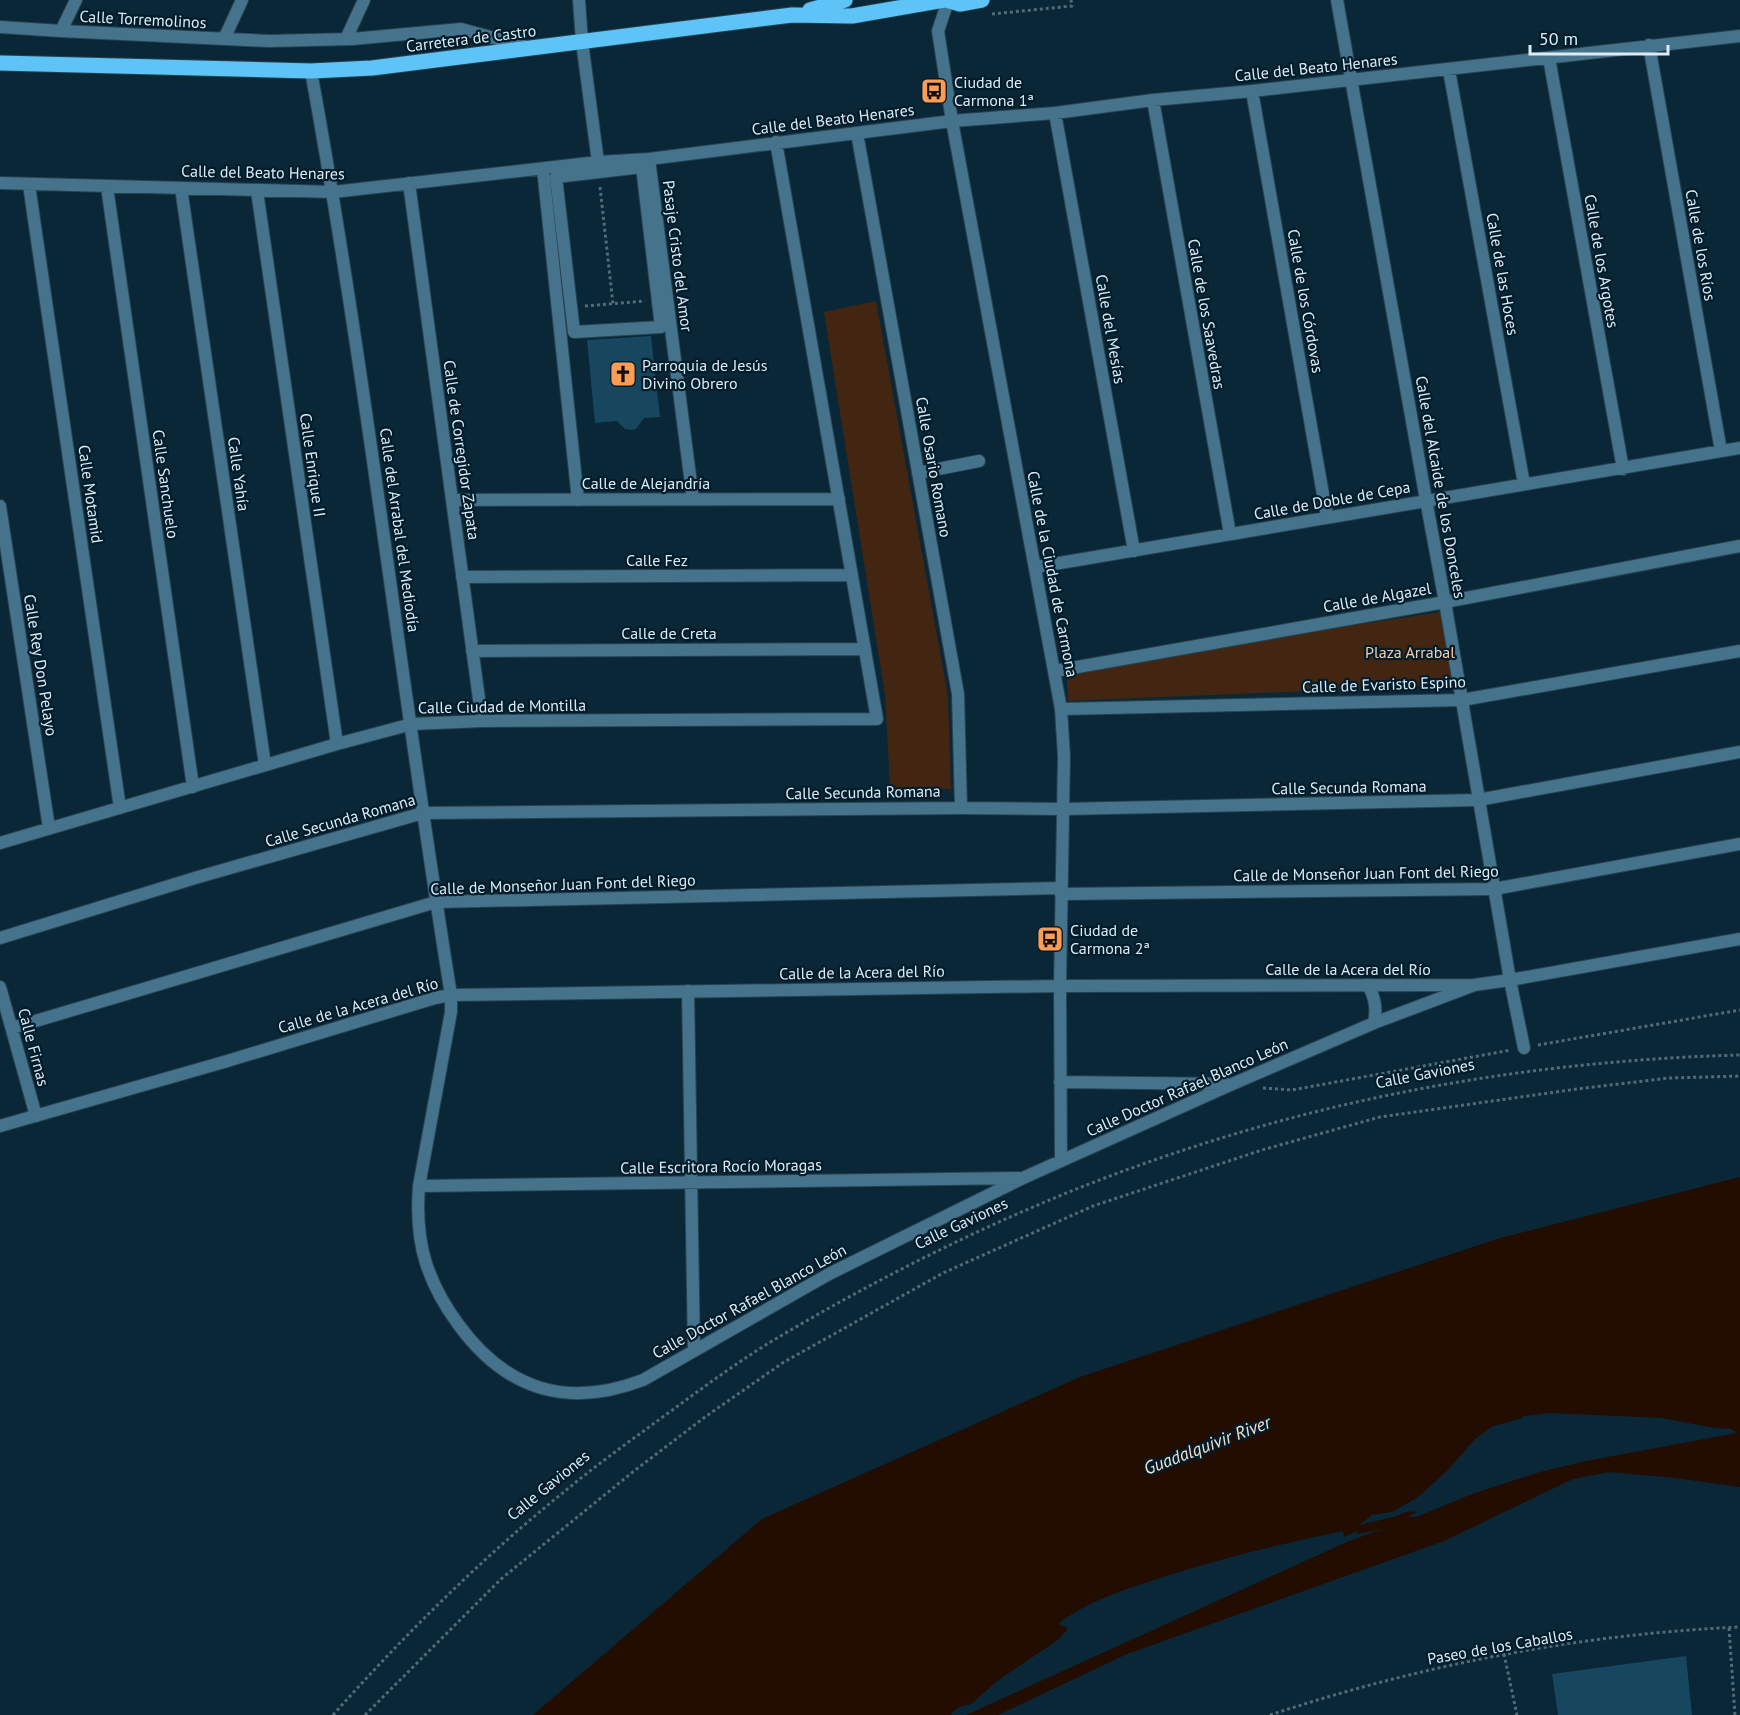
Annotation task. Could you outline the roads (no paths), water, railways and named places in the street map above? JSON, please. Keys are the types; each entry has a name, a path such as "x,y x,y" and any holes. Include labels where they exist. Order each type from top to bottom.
{"main road":[{"path":"792,15 845,0"},
{"name":"Carretera de Castro","path":"0,63 311,71 372,68 792,15 852,16 946,0 960,4 982,0"}],"street":[{"name":"Calle Torremolinos","path":"61,31 76,0"},
{"name":"Calle Torremolinos","path":"224,39 242,0"},
{"path":"346,39 364,0"},
{"path":"579,0 598,167"},
{"name":"Calle de la Ciudad de Carmona","path":"946,0 939,31 952,122 1061,709 1065,756 1060,986 1061,1160"},
{"name":"Calle del Alcaide de los Donceles","path":"1337,0 1510,980"},
{"name":"Calle Torremolinos","path":"0,27 269,41 346,39 461,28 531,48"},
{"name":"Calle del Beato Henares","path":"0,183 333,192 543,169 598,167 776,142 1055,113 1153,100 1352,81 1740,36"},
{"name":"Calle de los Ríos","path":"1649,45 1721,451"},
{"name":"Calle de los Argotes","path":"1549,58 1623,469"},
{"name":"Calle de las Hoces","path":"1449,70 1524,484"},
{"name":"Calle del Arrabal del Mediodía","path":"311,71 333,192 451,995"},
{"name":"Calle de los Córdovas","path":"1252,91 1327,517"},
{"name":"Calle de los Saavedras","path":"1153,100 1230,534"},
{"name":"Calle del Mesías","path":"1055,113 1134,551"},
{"name":"Calle Osario Romano","path":"857,133 958,694 961,808"},
{"path":"776,142 865,649"},
{"name":"Pasaje Cristo del Amor","path":"649,159 693,499"},
{"path":"598,167 642,167 661,327 574,332 556,177 598,167"},
{"path":"543,169 578,500"},
{"name":"Calle de Corregidor Zapata","path":"409,183 482,721"},
{"name":"Calle Motamid","path":"29,184 120,808"},
{"name":"Calle Sanchuelo","path":"106,187 193,787"},
{"name":"Calle Yahía","path":"181,188 265,765"},
{"name":"Calle Enrique II","path":"257,191 337,744"},
{"name":"Calle de Doble de Cepa","path":"1036,567 1740,448"},
{"path":"918,473 979,460"},
{"name":"Calle de Alejandría","path":"453,500 839,499"},
{"name":"Calle Rey Don Pelayo","path":"0,506 49,828"},
{"name":"Calle de Algazel","path":"1055,671 1445,602 1740,546"},
{"name":"Calle Fez","path":"462,577 852,576"},
{"name":"Calle Ciudad de Montilla","path":"0,843 412,724 482,721 877,720 865,649"},
{"name":"Calle de Creta","path":"472,651 865,649"},
{"name":"Calle de Evaristo Espino","path":"1061,709 1462,700 1740,651"},
{"name":"Calle Secunda Romana","path":"0,938 195,878 423,813 1064,809 1478,800 1740,752"},
{"name":"Calle de Monseñor Juan Font del Riego","path":"12,1028 436,902 1061,891 1494,889 1740,844"},
{"name":"Calle de la Acera del Río","path":"0,1126 451,995 1060,986 1474,985 1740,939"},
{"path":"1510,980 1524,1048"},
{"path":"1368,985 1374,996 1377,1012 1374,1023"},
{"name":"Calle Doctor Rafael Blanco León","path":"451,995 451,1012 419,1186 417,1212 425,1262 436,1289 450,1313 474,1344 497,1365 514,1377 535,1387 575,1394 613,1390 643,1380 829,1274 1023,1178 1230,1084 1374,1023 1474,985"},
{"name":"Calle Firnas","path":"0,987 36,1116"},
{"path":"688,991 694,1351"},
{"path":"1060,1082 1230,1084"},
{"name":"Calle Escritora Rocío Moragas","path":"419,1186 1023,1178"}],"water":[{"name":"Guadalquivir River","path":"1740,1177 1740,1487 1610,1472 1573,1479 1444,1541 1127,1654 998,1715 966,1715 1349,1541 1383,1529 1357,1534 1357,1531 1344,1537 1343,1531 1251,1552 1183,1571 1108,1596 1059,1623 1067,1627 1067,1630 1059,1639 997,1681 971,1704 959,1707 950,1715 533,1715 762,1519 1080,1377 1500,1238","holes":["1551,1413 1662,1418 1731,1429 1737,1433 1586,1461 1540,1472 1475,1493 1416,1517 1408,1517 1417,1512 1407,1512 1358,1526 1372,1515 1392,1512 1418,1497 1448,1470 1475,1439 1493,1426 1524,1416"]}],"place":[{"name":"Ciudad de Carmona 1ª","path":"934,91"},
{"name":"Parroquia de Jesús Divino Obrero","path":"623,374"},
{"name":"Ciudad de Carmona 2ª","path":"1050,939"}],"park label":[{"name":"Plaza Arrabal","path":"1410,652"}]}
